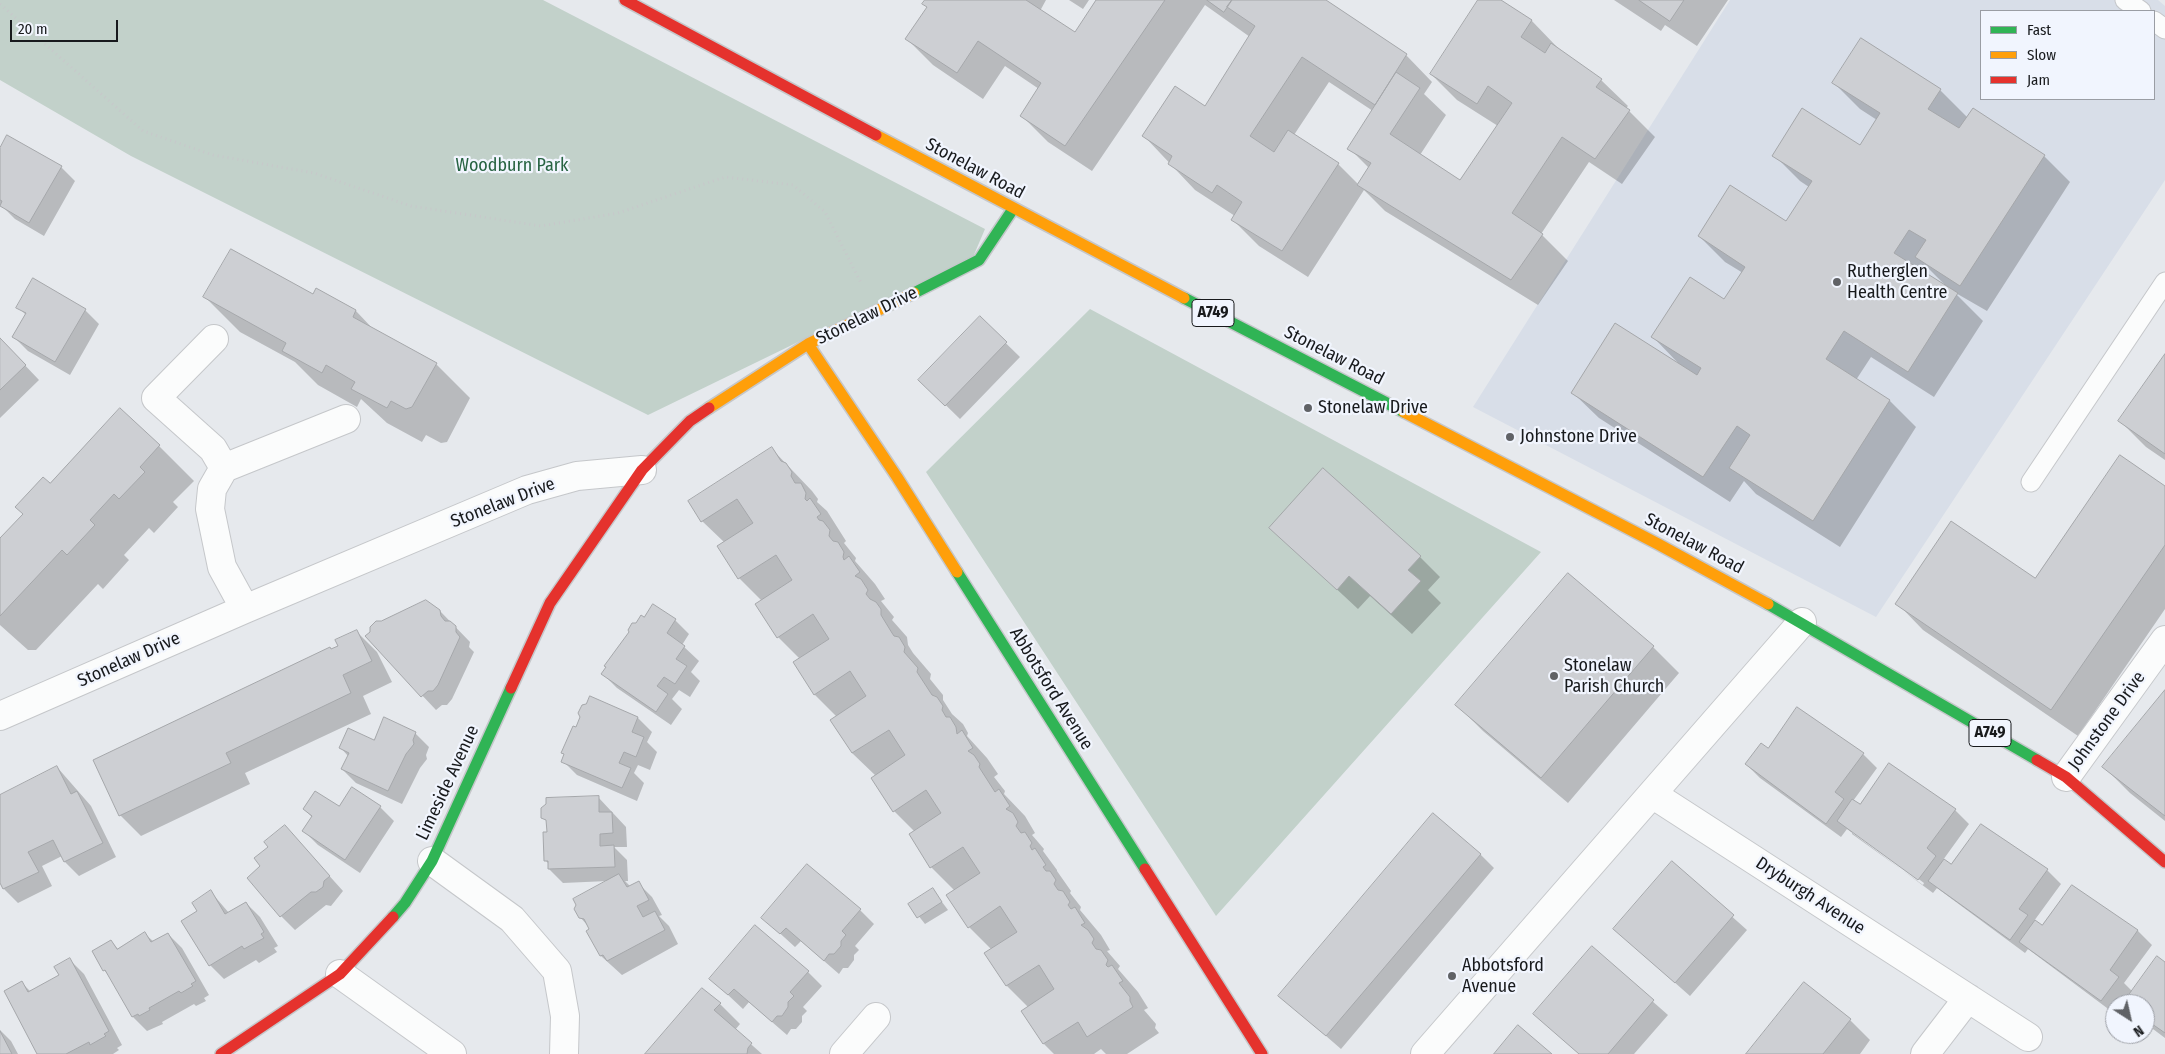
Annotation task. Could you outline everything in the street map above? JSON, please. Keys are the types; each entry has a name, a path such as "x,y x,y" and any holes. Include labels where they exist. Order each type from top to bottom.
{"street":[{"name":"Stonelaw Road","path":"625,0 1013,209 1658,544 1802,622 2066,777 2165,862"},
{"name":"Stonelaw Drive","path":"0,716 245,609 527,490 577,476 642,470 690,421 808,344 877,312 979,260 1013,209"},
{"path":"214,339 156,398 213,449 224,468"},
{"name":"Abbotsford Avenue","path":"808,344 897,477 1262,1054"},
{"path":"245,609 222,567 210,509 212,489 224,468 346,419"},
{"name":"Limeside Avenue","path":"220,1054 340,974 380,933 405,903 432,861 550,603 642,470"},
{"path":"1425,1054 1802,622"},
{"name":"Johnstone Drive","path":"2066,777 2165,640"},
{"name":"Dryburgh Avenue","path":"1652,794 2028,1037"},
{"path":"432,861 512,919 557,971 565,1016 564,1054"},
{"path":"340,974 452,1054"},
{"path":"1925,1054 1968,998"},
{"path":"844,1054 876,1017"}],"lane":[{"path":"2031,482 2165,282"}],"path":[{"path":"0,4 143,131 213,155 314,173 411,206 541,226 618,213 724,177 793,185 825,212 877,312"}],"shaded area":[{"path":"1730,0 2158,0 2165,6 2165,180 1876,617 1473,407"}],"green space":[{"name":"Woodburn Park","path":"0,0 543,0 985,229 973,257 648,415 131,156 0,80"},
{"path":"1090,309 1541,552 1216,916 926,472"}],"building":[{"path":"925,0 1026,0 1075,32 1096,0 1165,0 1065,146 1020,116 1041,83 978,41 957,73 905,39 927,7 922,4"},
{"path":"1207,0 1232,0 1224,12"},
{"path":"1232,0 1326,0 1407,54 1375,105 1302,57 1250,136 1274,152 1288,130 1339,163 1282,251 1231,220 1242,202 1217,185 1212,193 1168,164 1172,156 1142,136 1175,86 1205,106 1255,26 1227,7"},
{"path":"1478,0 1501,0 1532,20 1521,37 1545,53 1551,43 1602,79 1596,87 1630,110 1595,159 1562,137 1512,213 1543,234 1511,280 1357,185 1371,163 1347,149 1396,72 1420,88 1390,134 1460,180 1512,103 1488,86 1477,104 1430,74"},
{"path":"1639,0 1684,0 1670,21"},
{"name":"Rutherglen Health Centre","path":"1861,38 1941,89 1928,109 1959,128 1973,108 2045,155 1960,286 1915,257 1926,240 1909,230 1894,253 1958,293 1908,372 1844,331 1826,359 1890,400 1813,521 1729,468 1750,435 1737,426 1703,477 1571,393 1615,323 1697,375 1701,368 1651,337 1690,277 1724,299 1745,267 1698,236 1730,185 1786,221 1812,181 1772,156 1802,108 1860,145 1880,113 1832,83"},
{"path":"7,135 62,166 29,223 0,206 2,201 0,200 0,148"},
{"path":"231,249 313,294 316,288 356,310 353,317 437,363 412,407 406,409 391,401 387,408 351,389 355,382 326,365 322,373 282,351 286,343 203,297"},
{"path":"33,278 86,309 55,362 12,337 26,313 16,308"},
{"path":"980,316 1007,342 945,406 918,380"},
{"path":"0,338 26,365 0,390"},
{"path":"2165,354 2165,454 2118,421"},
{"path":"120,408 160,445 140,467 145,472 119,499 114,494 90,520 95,525 67,555 62,550 0,616 0,538 23,514 15,507 43,477 50,483"},
{"path":"772,447 781,461 786,463 792,472 791,476 795,483 801,483 806,493 805,499 807,501 810,498 821,514 817,517 830,530 829,536 833,541 838,542 844,552 844,560 849,556 860,572 855,576 861,579 868,590 866,594 881,609 881,615 894,636 899,637 905,647 904,652 918,668 917,672 932,695 937,697 943,706 942,710 946,717 950,717 956,727 957,734 962,730 973,748 968,751 974,755 980,764 979,767 995,792 999,789 1010,806 1006,809 1013,813 1018,822 1016,826 1021,833 1025,832 1032,843 1030,846 1032,850 1035,848 1046,865 1043,867 1046,871 1050,871 1056,880 1054,884 1058,890 1063,891 1070,902 1068,905 1071,909 1075,907 1085,923 1081,925 1088,930 1094,939 1092,943 1096,949 1101,950 1108,960 1106,965 1108,967 1112,965 1123,981 1119,983 1130,997 1133,1007 1087,1037 1078,1022 1043,1044 1021,1011 1054,989 1039,965 1006,986 984,953 1017,932 1000,906 968,928 946,895 980,873 963,847 930,868 909,834 941,813 926,790 893,812 871,778 905,755 889,730 852,753 830,720 866,696 850,671 814,695 793,662 829,639 813,614 777,638 755,604 792,580 776,555 738,579 717,546 753,523 737,499 701,522 688,501"},
{"path":"2120,455 2165,486 2165,545 2051,710 1895,604 1951,521 2035,578"},
{"path":"1323,468 1421,556 1408,570 1421,581 1391,614 1349,576 1337,590 1269,528"},
{"name":"Stonelaw Parish Church","path":"1568,573 1654,646 1541,778 1455,705"},
{"path":"426,600 440,610 441,616 445,621 450,621 456,626 456,632 460,637 438,685 433,691 428,691 421,697 365,636 370,632 370,627 376,621 381,621"},
{"path":"653,604 676,619 667,633 685,646 676,659 687,666 675,684 664,677 657,686 668,694 656,712 601,674 606,667 604,666 629,632 628,630 632,623 636,623 641,615 644,617"},
{"path":"357,630 372,661 343,675 351,693 226,753 231,763 119,816 93,760 330,647 331,649 338,646 335,640"},
{"path":"2165,690 2165,816 2102,767"},
{"path":"590,696 638,717 632,732 644,737 636,757 624,752 619,763 631,768 622,788 561,762 564,754 561,753 573,726 576,727 580,717 578,713"},
{"path":"1797,707 1864,753 1835,792 1844,799 1826,824 1745,764 1761,743 1768,748"},
{"path":"384,717 416,732 413,740 414,744 406,754 388,791 341,769 349,753 339,748 348,728 374,740"},
{"path":"1889,763 1956,809 1927,848 1936,856 1918,880 1837,821 1852,799 1860,804"},
{"path":"57,766 71,794 77,791 103,843 64,862 53,840 28,852 39,872 3,889 0,883 0,795"},
{"path":"352,787 381,806 345,860 302,831 312,816 303,809 315,791 339,806"},
{"path":"599,796 599,812 612,812 613,833 600,834 600,846 614,845 615,867 548,869 548,861 544,861 543,832 547,832 546,820 541,818 541,808 546,804 546,798"},
{"path":"1433,813 1481,854 1326,1036 1278,996"},
{"path":"1981,824 2048,869 2019,909 2028,915 2010,940 1928,881 1944,859 1951,864"},
{"path":"285,825 330,876 324,881 323,887 316,892 311,892 280,917 247,878 260,866 254,858 268,847 264,842"},
{"path":"1672,861 1734,915 1675,983 1613,929"},
{"path":"807,864 861,909 842,931 846,935 841,941 841,946 834,954 829,954 824,961 786,928 780,934 761,918"},
{"path":"619,874 627,887 639,881 649,900 637,906 643,917 655,911 665,930 607,961 603,955 600,956 586,931 589,929 584,919 579,918 574,909 576,905 573,899"},
{"path":"2072,885 2138,930 2110,970 2119,977 2101,1001 2019,942 2035,920 2042,925"},
{"path":"933,888 942,902 917,918 908,904"},
{"path":"211,890 225,914 246,902 264,932 261,934 264,938 244,949 242,946 209,966 181,921 197,911 192,903"},
{"path":"755,925 809,971 790,992 794,996 788,1002 788,1007 782,1016 777,1016 772,1022 734,989 728,995 709,979"},
{"path":"145,932 151,942 168,933 196,981 191,984 193,986 181,993 179,991 149,1008 150,1010 139,1016 138,1014 132,1017 92,951 111,940 117,949"},
{"path":"1592,946 1654,1000 1608,1054 1579,1054 1533,1014"},
{"path":"2157,956 2165,962 2165,1033 2155,1026 2155,994 2130,994"},
{"path":"70,958 109,1031 104,1034 106,1036 90,1045 89,1042 66,1054 37,1054 4,991 22,981 28,992 59,975 54,967"},
{"path":"1804,982 1851,1019 1823,1054 1746,1054"},
{"path":"702,988 721,1003 714,1010 752,1043 748,1048 747,1054 645,1054"},
{"path":"1518,1025 1552,1054 1494,1054"},
{"path":"0,1031 12,1054 0,1054"}],"traffic: fast":[{"path":"914,293 979,260 1013,209"},
{"path":"1184,298 1404,412"},
{"path":"957,572 1145,869"},
{"path":"1768,604 2037,760"},
{"path":"393,917 405,903 432,861 511,688"}],"traffic: slow":[{"path":"876,135 1184,298"},
{"path":"709,408 808,344 914,293"},
{"path":"808,344 897,477 957,572"},
{"path":"1404,412 1658,544 1768,604"}],"traffic: jam":[{"path":"625,0 876,135"},
{"path":"511,688 550,603 642,470 690,421 709,408"},
{"path":"2037,760 2066,777 2165,862"},
{"path":"1145,869 1262,1054"},
{"path":"221,1054 340,974 393,917"}],"place":[{"name":"Rutherglen Health Centre","path":"1837,282"},
{"name":"Stonelaw Drive","path":"1308,408"},
{"name":"Johnstone Drive","path":"1510,437"},
{"name":"Stonelaw Parish Church","path":"1554,676"},
{"name":"Abbotsford Avenue","path":"1452,976"}]}
